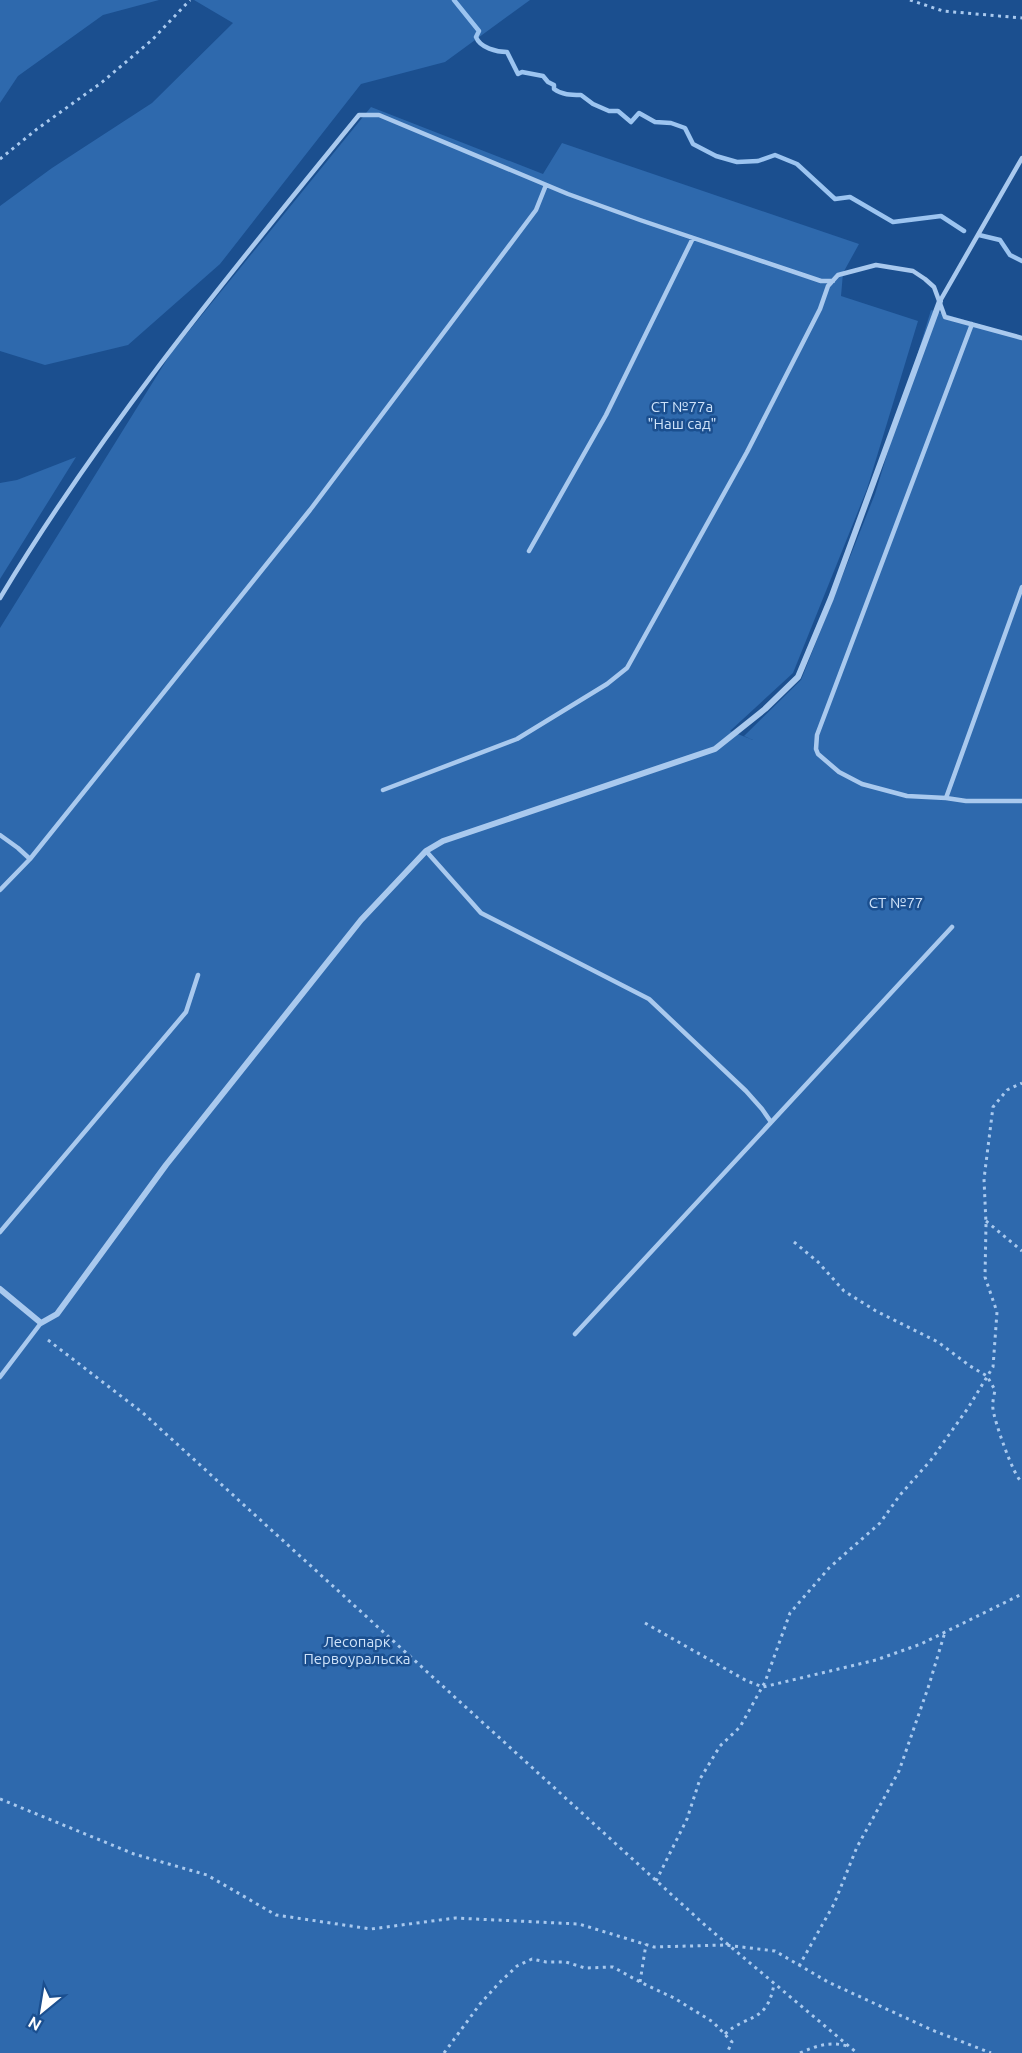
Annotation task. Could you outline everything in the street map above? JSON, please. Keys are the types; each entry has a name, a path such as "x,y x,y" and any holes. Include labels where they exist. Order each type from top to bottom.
{"street":[{"path":"0,1289 41,1323 57,1314 166,1165 361,920 426,851 443,841 715,749 793,683 798,677 831,598 940,301"}],"lane":[{"path":"0,598 38,535 121,415 190,323 359,115 378,115 546,185 640,220 821,281 833,281"},
{"path":"940,301 1022,158"},
{"path":"0,890 30,859 310,510 536,210 546,185"},
{"path":"529,551 606,415 693,238"},
{"path":"383,790 517,739 607,684 627,668 747,452 820,309 828,286 838,275 876,265 913,271 934,287 945,317 1022,338"},
{"path":"972,324 817,735 816,749 818,754 839,772 862,784 907,796 966,801 1022,801"},
{"path":"946,798 1022,587"},
{"path":"0,835 30,859"},
{"path":"426,851 481,913 649,999 746,1091 771,1122"},
{"path":"575,1334 952,927"},
{"path":"0,1232 186,1012 198,975"},
{"path":"0,1377 41,1323"}],"path":[{"path":"0,159 101,83 152,40 190,0"},
{"path":"910,0 943,11 1022,18"},
{"path":"656,1881 687,1820 700,1779 720,1746 740,1727 763,1687 790,1613 829,1568 880,1523 900,1495 931,1460 968,1408 993,1367 997,1312 985,1277 984,1179 993,1107 1007,1090 1022,1083"},
{"path":"986,1221 1022,1251"},
{"path":"794,1242 818,1262 844,1291 876,1311 938,1342 987,1376 995,1390 993,1408 1011,1465 1018,1480 1022,1482"},
{"path":"48,1340 143,1413 656,1881 857,2053"},
{"path":"645,1623 747,1681 763,1687 876,1660 921,1644 1022,1594"},
{"path":"798,1966 834,1904 857,1847 899,1771 945,1632"},
{"path":"0,1799 134,1854 207,1875 276,1915 371,1929 455,1918 579,1924 654,1947 729,1945 775,1950 798,1966 828,1982 921,2025 991,2053"},
{"path":"640,1982 646,1944"},
{"path":"444,2053 480,2004 499,1983 517,1966 532,1959 566,1962 585,1968 613,1967 675,1998 712,2022 732,2042 727,2053"},
{"path":"725,2034 735,2024 749,2021 765,2011 773,1995 774,1984"},
{"path":"800,2053 833,2042 849,2046"}],"green space":[{"path":"0,0 159,0 103,15 18,76 0,103"},
{"path":"194,0 530,0 445,62 361,84 220,264 128,345 45,365 0,351 0,206 52,168 152,103 233,23"},
{"name":"Лесопарк Первоуральска","path":"371,107 543,174 562,143 859,244 843,273 841,296 918,321 867,489 793,673 730,731 753,740 744,736 801,680 875,494 931,310 1022,337 1022,2053 0,2053 0,628 171,353"},
{"path":"76,457 0,579 0,483 17,480"}],"waterway":[{"path":"454,0 479,31 476,37 478,41 489,49 507,52 518,74 522,72 543,76 554,85 557,91 581,95 593,104 609,111 618,111 631,122 639,113 655,122 671,123 685,128 693,144 716,156 737,162 758,161 775,155 797,164 835,199 850,197 893,222 941,216 964,231"},
{"path":"979,235 1000,240 1010,255 1022,261"}],"park label":[{"name":"СТ №77а \"Наш сад\"","path":"682,416"},
{"name":"СТ №77","path":"896,903"}]}
